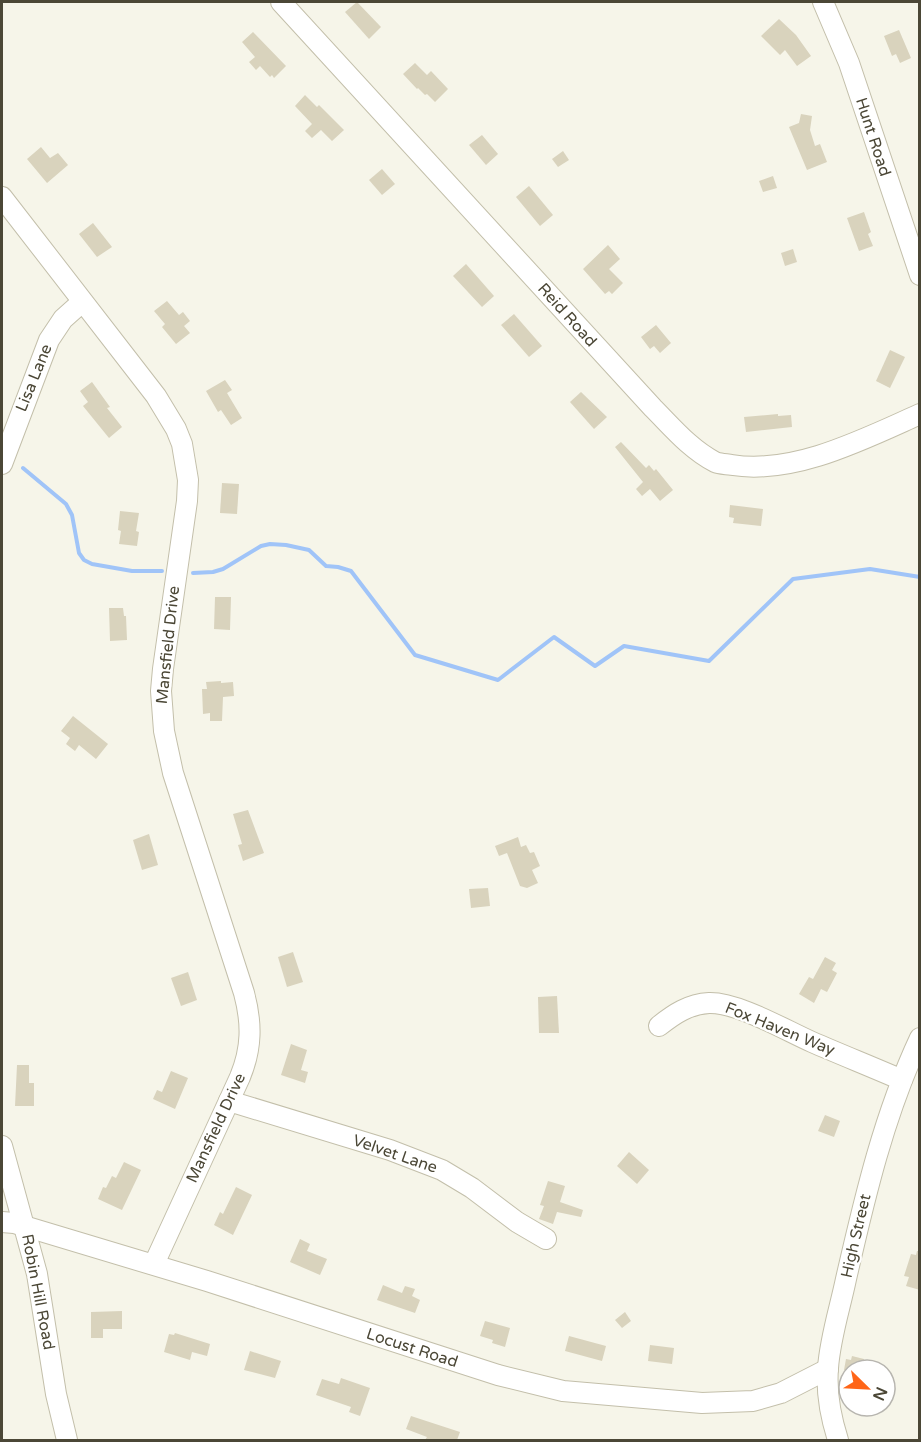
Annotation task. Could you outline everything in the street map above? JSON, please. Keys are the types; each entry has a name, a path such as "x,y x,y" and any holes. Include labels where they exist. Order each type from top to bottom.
{"street":[{"name":"Reid Road","path":"281,2 653,408 693,448 717,463 753,468 796,462 858,441 920,414"},
{"name":"Hunt Road","path":"823,2 849,63 920,275"},
{"name":"Mansfield Drive","path":"2,197 144,380 176,429 186,461 187,501 165,647 161,691 164,731 173,773 240,982 250,1021 249,1052 154,1264"},
{"name":"Lisa Lane","path":"2,464 49,340 63,320 82,302"},
{"name":"Fox Haven Way","path":"659,1026 675,1014 693,1006 711,1003 722,1005 761,1018 902,1080"},
{"name":"High Street","path":"838,1440 831,1417 828,1369 833,1336 878,1151 902,1080 920,1038"},
{"name":"Velvet Lane","path":"229,1101 390,1150 432,1166 456,1177 517,1222 546,1239"},
{"name":"Robin Hill Road","path":"2,1146 37,1274 56,1394 67,1440"},
{"name":"Locust Road","path":"2,1222 25,1226 154,1264 498,1376 563,1391 702,1402 753,1401 781,1394 828,1369"}],"building":[{"path":"357,2 381,27 369,39 345,12"},
{"path":"779,19 796,35 811,56 797,66 785,50 780,55 761,36"},
{"path":"899,30 911,58 900,63 896,54 892,56 884,36"},
{"path":"253,32 286,66 274,78 272,75 270,77 260,66 256,70 249,62 255,57 242,42"},
{"path":"415,63 427,75 431,71 448,89 435,102 427,94 417,89 403,74"},
{"path":"305,95 317,107 319,105 344,130 332,141 321,130 312,138 305,131 312,124 295,106"},
{"path":"801,114 812,116 810,130 815,146 820,144 827,162 807,170 789,127 799,123"},
{"path":"482,135 498,154 486,165 469,145"},
{"path":"41,147 50,158 58,153 68,165 47,183 27,159"},
{"path":"563,151 569,160 558,167 552,159"},
{"path":"382,169 395,184 382,195 369,180"},
{"path":"773,176 777,188 763,192 759,181"},
{"path":"529,186 553,215 540,226 516,197"},
{"path":"864,212 873,246 859,251 847,218"},
{"path":"93,223 112,247 97,257 79,234"},
{"path":"608,245 620,259 609,269 623,283 612,294 609,291 605,294 583,269"},
{"path":"793,249 797,262 785,266 781,253"},
{"path":"466,264 494,296 482,307 453,276"},
{"path":"167,301 179,315 183,312 190,321 184,326 190,333 176,344 162,327 165,324 154,311"},
{"path":"514,314 542,346 529,357 501,325"},
{"path":"656,325 671,343 660,353 654,346 650,349 641,337"},
{"path":"890,350 905,357 890,388 876,381"},
{"path":"225,380 232,390 227,393 242,418 231,425 221,410 218,412 206,391"},
{"path":"92,382 110,407 107,408 122,427 109,438 83,406 88,402 80,391"},
{"path":"581,392 607,417 594,429 570,402"},
{"path":"778,414 778,416 791,415 792,427 746,432 744,417"},
{"path":"621,442 646,468 649,465 654,471 656,469 673,490 660,501 650,489 642,496 636,489 643,482 615,447"},
{"path":"222,483 239,484 237,514 220,513"},
{"path":"730,505 763,509 761,526 733,523 734,518 729,517"},
{"path":"120,511 139,513 136,531 139,532 137,546 119,544"},
{"path":"215,597 231,597 230,630 214,629"},
{"path":"109,608 123,608 124,616 126,616 127,640 110,641"},
{"path":"221,681 221,683 233,682 234,696 223,697 222,721 210,721 210,713 203,714 202,689 207,689 206,682"},
{"path":"73,716 108,744 96,759 79,745 75,751 66,744 70,738 61,731"},
{"path":"248,810 264,853 243,861 238,845 242,844 233,814"},
{"path":"149,834 158,865 142,870 133,840"},
{"path":"518,837 521,847 526,845 530,853 534,852 540,866 532,870 538,883 527,888 520,886 507,853 499,856 495,846"},
{"path":"488,888 490,906 471,908 469,889"},
{"path":"293,952 303,982 287,987 278,957"},
{"path":"825,957 836,963 832,970 837,973 827,992 821,989 814,1003 799,994 809,977 813,979"},
{"path":"188,972 197,1000 181,1006 171,978"},
{"path":"557,996 559,1033 539,1033 538,997"},
{"path":"291,1044 307,1050 301,1070 308,1072 305,1083 281,1075"},
{"path":"17,1065 29,1065 29,1083 34,1083 34,1106 15,1106"},
{"path":"171,1071 188,1078 175,1109 153,1099 157,1090 162,1092"},
{"path":"825,1115 840,1121 834,1137 818,1131"},
{"path":"629,1152 649,1170 637,1184 617,1166"},
{"path":"124,1162 141,1170 122,1210 98,1199 103,1187 106,1188 112,1176 116,1178"},
{"path":"548,1181 565,1186 560,1202 583,1210 581,1217 557,1212 553,1224 539,1219 544,1206 540,1205"},
{"path":"236,1187 252,1195 233,1235 214,1225 220,1212 223,1214"},
{"path":"300,1239 310,1244 307,1251 327,1259 320,1275 290,1262"},
{"path":"917,1251 920,1251 920,1290 906,1286 909,1277 904,1276 911,1254 916,1255"},
{"path":"383,1285 402,1293 405,1286 415,1289 412,1296 420,1300 415,1313 377,1300"},
{"path":"122,1311 122,1329 103,1329 103,1338 91,1338 91,1312"},
{"path":"625,1312 631,1321 622,1328 615,1320"},
{"path":"485,1321 510,1328 505,1347 480,1336"},
{"path":"175,1333 210,1344 207,1356 192,1352 190,1360 164,1352 169,1334 174,1335"},
{"path":"569,1336 606,1346 602,1361 565,1351"},
{"path":"650,1345 674,1348 672,1364 648,1361"},
{"path":"250,1351 281,1361 275,1378 244,1370"},
{"path":"341,1378 370,1388 360,1416 349,1412 351,1407 316,1395 322,1379 339,1384"},
{"path":"411,1416 460,1432 457,1440 425,1440 427,1437 406,1429"}],"waterway":[{"path":"23,468 66,504 72,515 79,553 84,560 92,564 132,571 162,571"},
{"path":"193,573 223,569 261,546 270,544 309,550 326,566 351,571 415,655 498,680 554,637 595,666 624,646 709,661 793,579 870,569 920,577"}]}
